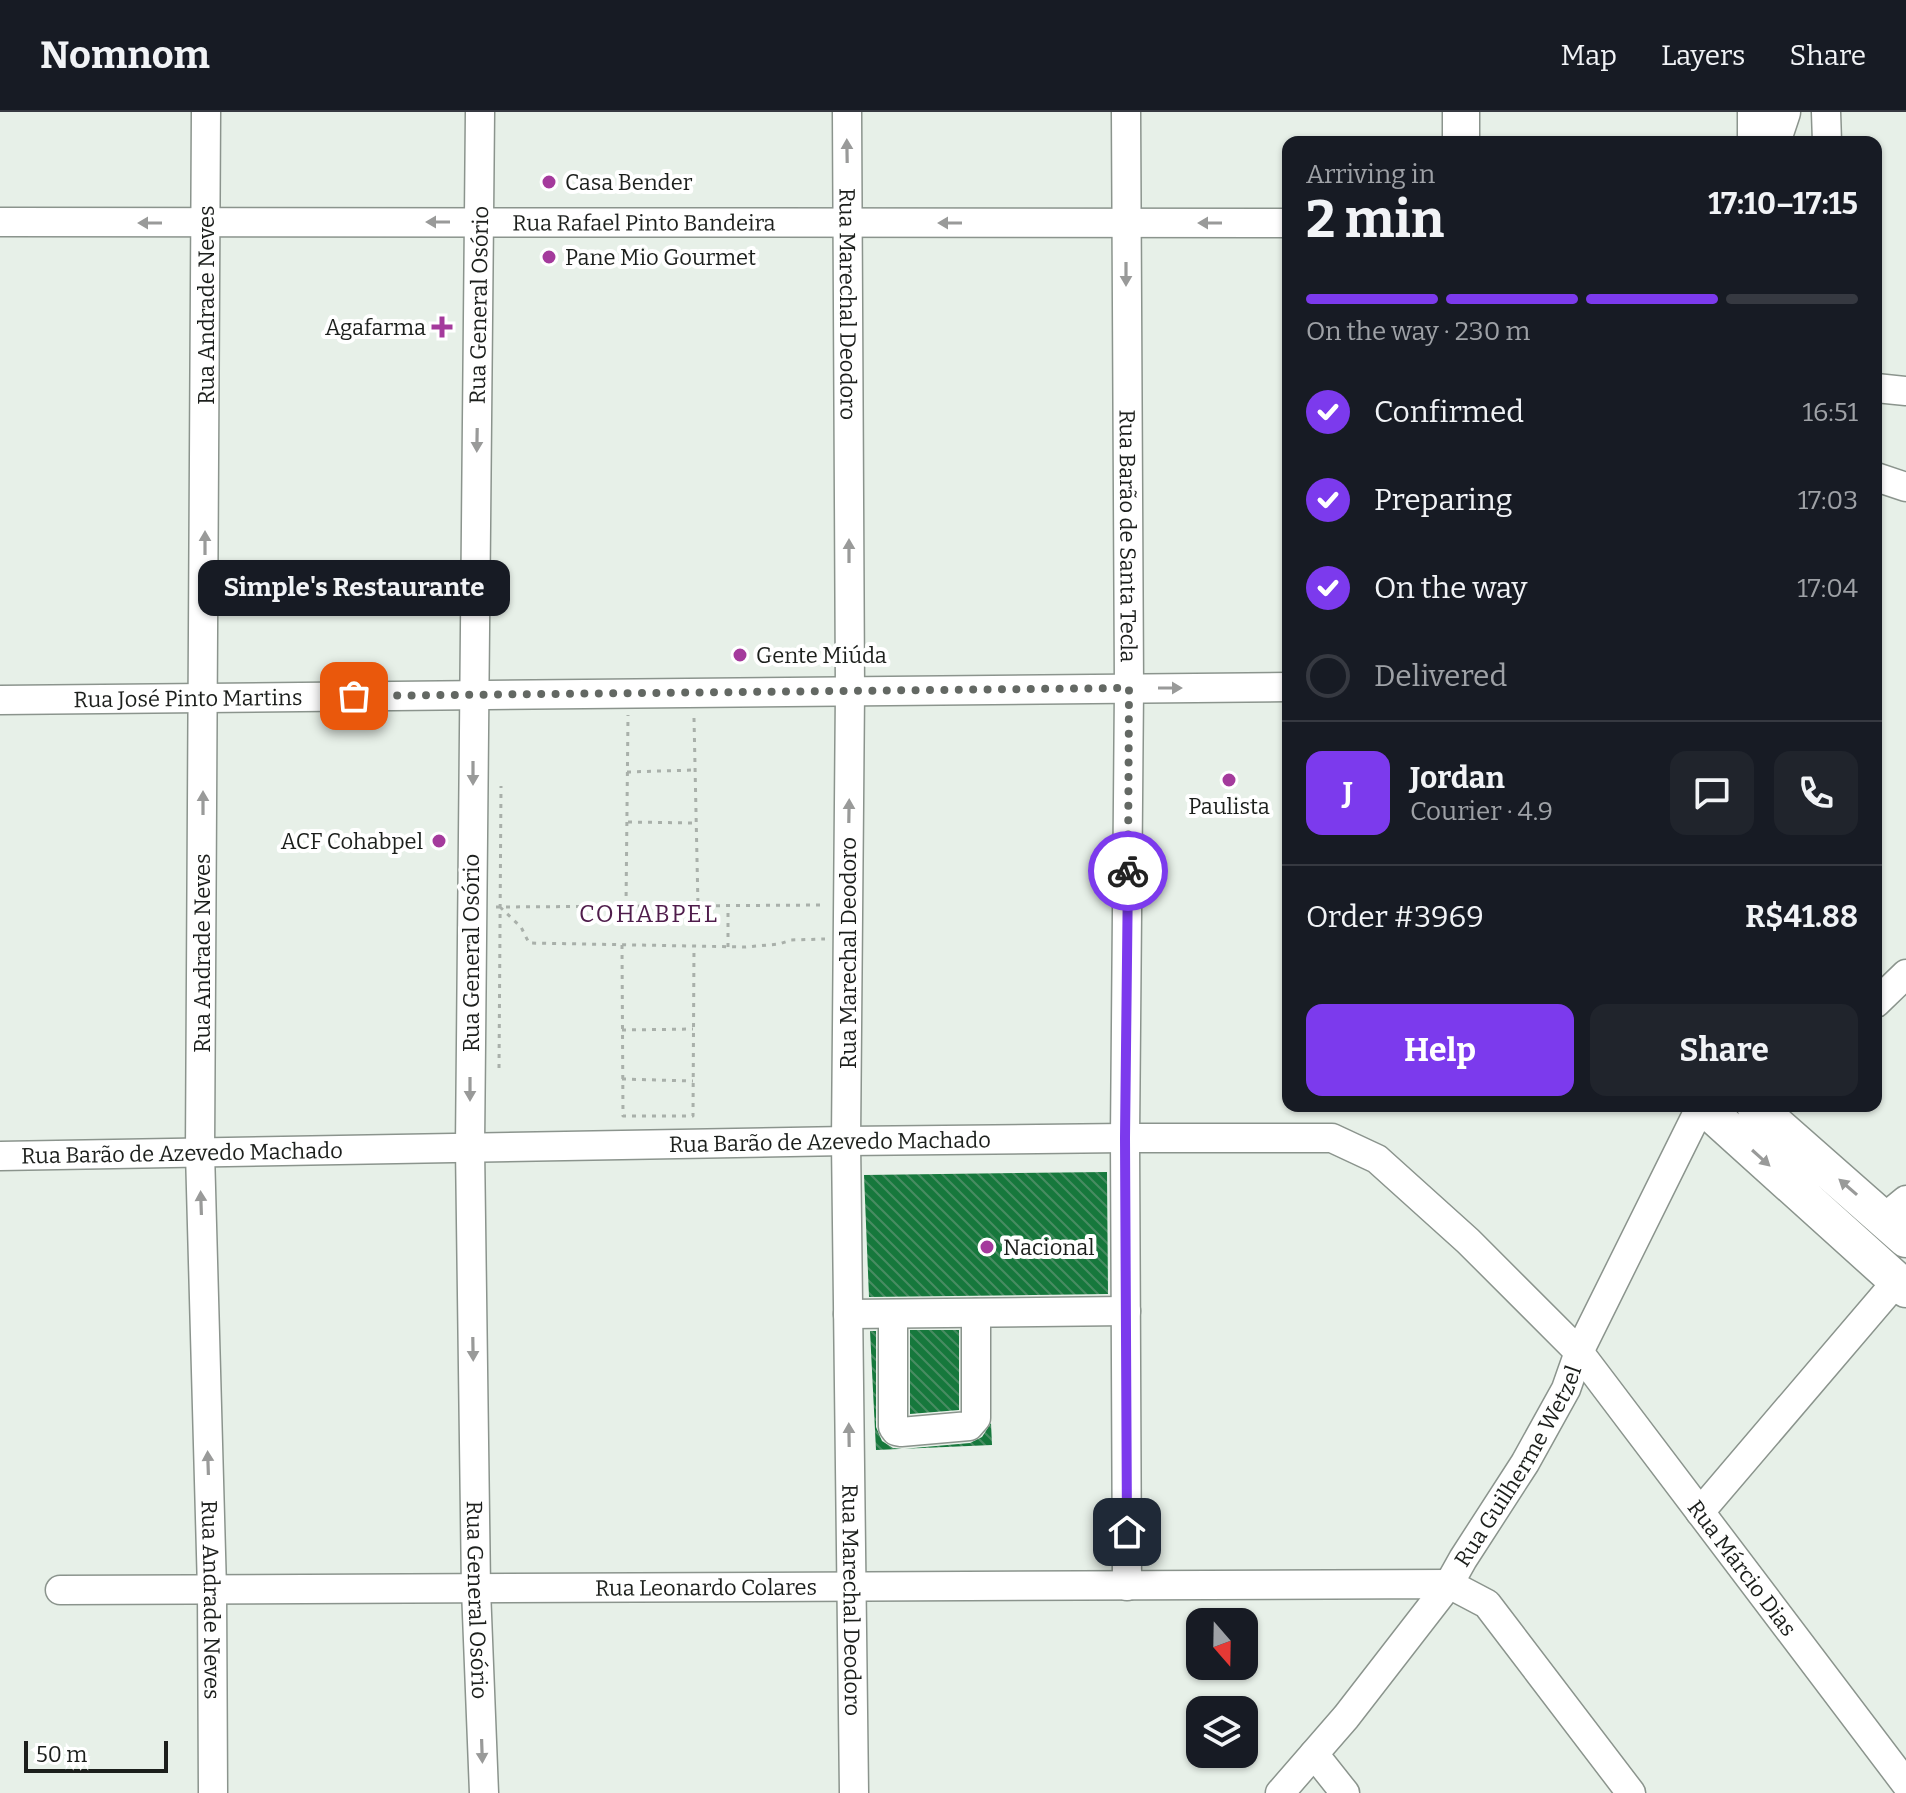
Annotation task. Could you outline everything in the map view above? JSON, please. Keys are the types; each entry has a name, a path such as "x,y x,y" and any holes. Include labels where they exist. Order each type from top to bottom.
{"main road":[{"path":"1461,112 1461,136"},
{"path":"1774,136 1782,112"},
{"path":"1709,1112 1901,1285"},
{"path":"1767,1112 1899,1219"}],"street":[{"name":"Rua Andrade Neves","path":"206,112 200,1152 212,1590 213,1793"},
{"name":"Rua General Osório","path":"480,112 470,1147 476,1589 484,1793"},
{"name":"Rua Marechal Deodoro","path":"847,112 850,691 846,1141 854,1793"},
{"name":"Rua Barão de Santa Tecla","path":"1126,112 1129,688 1125,1138 1127,1586"},
{"path":"1752,112 1752,136"},
{"path":"1826,112 1827,136"},
{"name":"Rua Rafael Pinto Bandeira","path":"0,222 1282,223"},
{"path":"1882,389 1906,391"},
{"path":"1882,479 1906,487"},
{"name":"Rua José Pinto Martins","path":"0,700 1282,687"},
{"path":"1882,997 1906,974"},
{"name":"Rua Guilherme Wetzel","path":"1280,1793 1346,1717 1449,1584 1525,1463 1566,1389 1579,1352 1699,1112"},
{"name":"Rua Barão de Azevedo Machado","path":"0,1156 846,1141 1332,1138 1377,1159 1468,1241 1579,1352"},
{"path":"1700,1512 1901,1285"},
{"path":"848,1314 1126,1311"},
{"path":"893,1314 893,1427 901,1432 969,1426 973,1423 976,1418 976,1313"},
{"name":"Rua Márcio Dias","path":"1579,1352 1906,1784"},
{"path":"1449,1584 1487,1604 1631,1793"},
{"name":"Rua Leonardo Colares","path":"60,1590 1449,1584"},
{"path":"1314,1754 1345,1793"}],"path":[{"path":"626,906 628,712"},
{"path":"694,712 698,906"},
{"path":"627,772 695,770"},
{"path":"499,1068 501,786"},
{"path":"627,822 696,823"},
{"path":"500,907 829,905"},
{"path":"728,906 728,947"},
{"path":"500,907 521,927 529,943 728,947 829,939"},
{"path":"622,945 623,1116 693,1116 694,946"},
{"path":"622,1030 693,1029"},
{"path":"622,1079 693,1081"}],"building":[{"path":"1107,1172 1108,1294 869,1297 864,1175"},
{"path":"910,1330 959,1330 959,1410 910,1414"},
{"path":"870,1331 876,1331 876,1427 882,1441 901,1449 876,1450"},
{"path":"991,1423 992,1445 905,1449 970,1443 982,1437"}],"way so far":[{"path":"354,696 1129,688 1128,871"}],"place":[{"name":"Casa Bender","path":"549,182"},
{"name":"Pane Mio Gourmet","path":"549,257"},
{"name":"Agafarma","path":"442,327"},
{"name":"Gente Miúda","path":"740,655"},
{"name":"Simple's Restaurante","path":"354,696"},
{"name":"Paulista","path":"1229,780"},
{"name":"ACF Cohabpel","path":"439,841"},
{"name":"Nacional","path":"987,1247"}],"district":[{"name":"COHABPEL","path":"649,914"}],"route":[{"path":"1127,1532 1125,1138 1128,871"}]}
